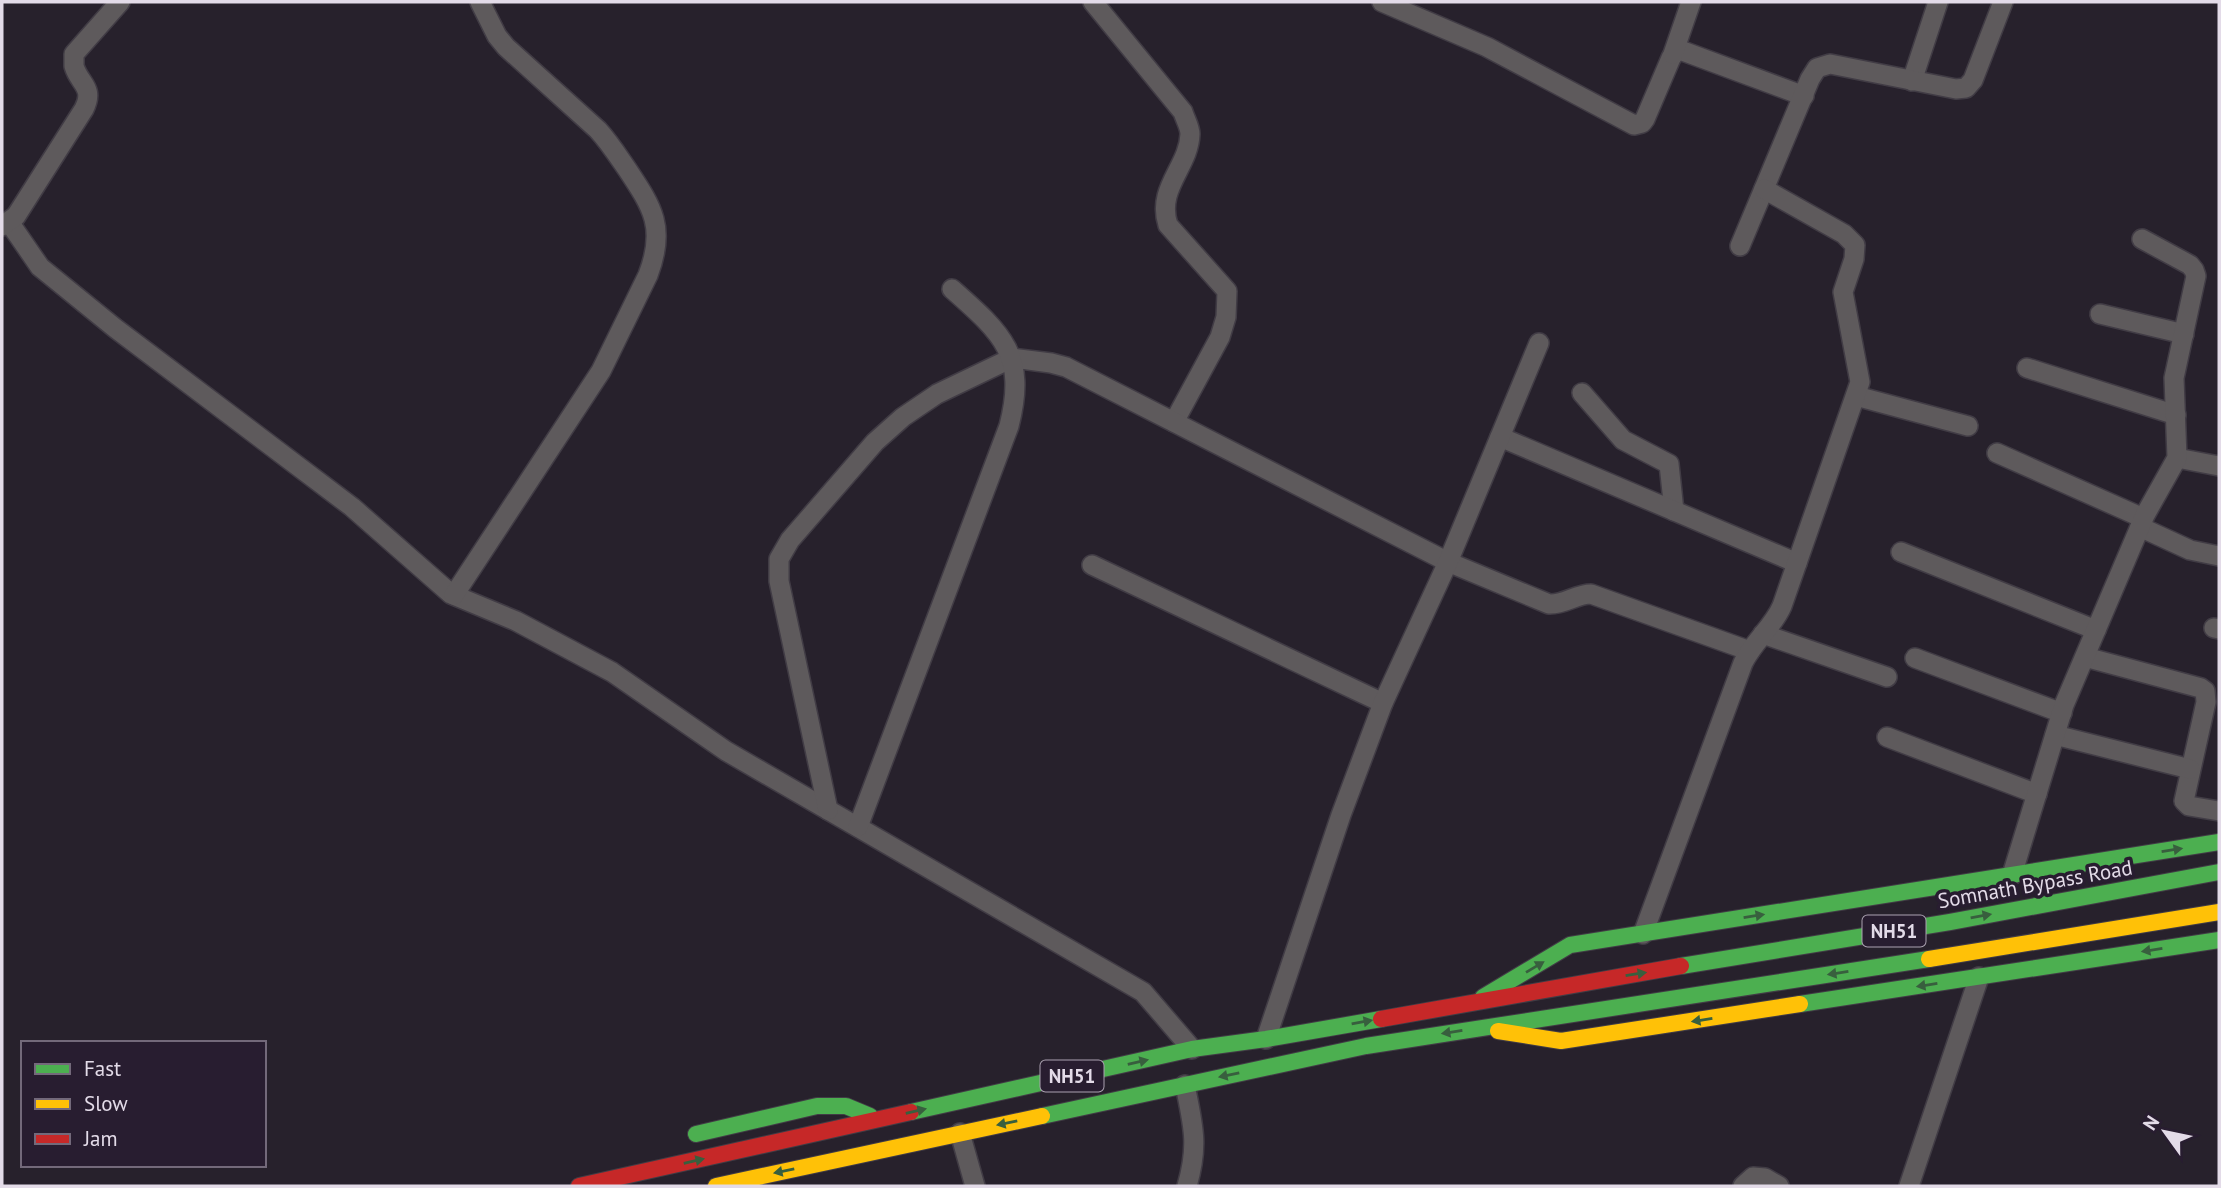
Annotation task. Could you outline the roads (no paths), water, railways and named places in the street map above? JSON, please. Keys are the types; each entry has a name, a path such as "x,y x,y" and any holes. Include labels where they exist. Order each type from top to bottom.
{"main road":[{"path":"1476,1002 1570,945 2219,842"},
{"name":"Somnath Bypass Road","path":"1476,1002 1950,922 2219,872"},
{"name":"NH51","path":"716,1186 746,1183 960,1133 1366,1045 1997,949 2219,912"},
{"path":"1480,1028 1561,1041 2219,940"},
{"name":"NH51","path":"579,1186 1192,1049 1266,1039 1476,1002"},
{"path":"676,1139 817,1106 846,1106 878,1119"},
{"path":"648,1171 658,1152"}],"street":[{"path":"120,2 74,54 74,66 87,89 89,99 16,215 5,224 40,267 115,328 352,507 454,595 516,621 612,672 722,748 1143,992 1192,1049"},
{"path":"454,595 601,371 648,275 657,236 656,223 648,201 607,140 501,42 480,2"},
{"path":"1093,2 1182,112 1190,131 1188,147 1166,195 1164,214 1168,225 1227,291 1226,317 1220,337 1174,422"},
{"path":"1381,2 1487,47 1634,125 1645,119 1673,54 1691,2"},
{"path":"1912,81 1938,2"},
{"path":"1740,246 1814,72 1826,64 1956,89 1966,88 1970,85 2003,2"},
{"path":"1673,54 1676,51 1685,51 1804,96"},
{"path":"1643,934 1750,651 1779,612 1860,382 1843,292 1854,259 1855,245 1844,234 1764,189"},
{"path":"2012,875 2062,713 2142,523 2176,458 2174,378 2196,283 2194,270 2190,265 2141,239"},
{"path":"858,827 1009,426 1016,394 1016,375 1005,343 993,326 952,289"},
{"path":"2101,314 2184,334"},
{"path":"1266,1039 1341,815 1383,703 1448,562 1539,343"},
{"path":"828,810 779,581 779,559 790,540 888,430 937,394 1012,358 1059,364 1448,562 1549,604 1559,604 1583,594 1591,594 1750,651"},
{"path":"2027,368 2176,415"},
{"path":"1582,393 1623,440 1670,464 1674,510"},
{"path":"1856,396 1968,426"},
{"path":"1500,437 1797,563"},
{"path":"1997,453 2142,523 2186,548 2219,556"},
{"path":"2176,458 2219,466"},
{"path":"1902,552 2096,630"},
{"path":"1092,565 1383,703"},
{"path":"1763,634 1886,677"},
{"path":"2085,657 2205,691 2206,702 2184,797 2186,804 2219,811"},
{"path":"1915,658 2062,713"},
{"path":"2055,734 2190,769"},
{"path":"1887,737 2037,794"},
{"path":"1909,1186 1979,977"},
{"path":"1185,1085 1195,1142 1187,1186"},
{"path":"960,1133 975,1186"},
{"path":"1743,1186 1753,1177 1765,1178 1779,1186"}]}
